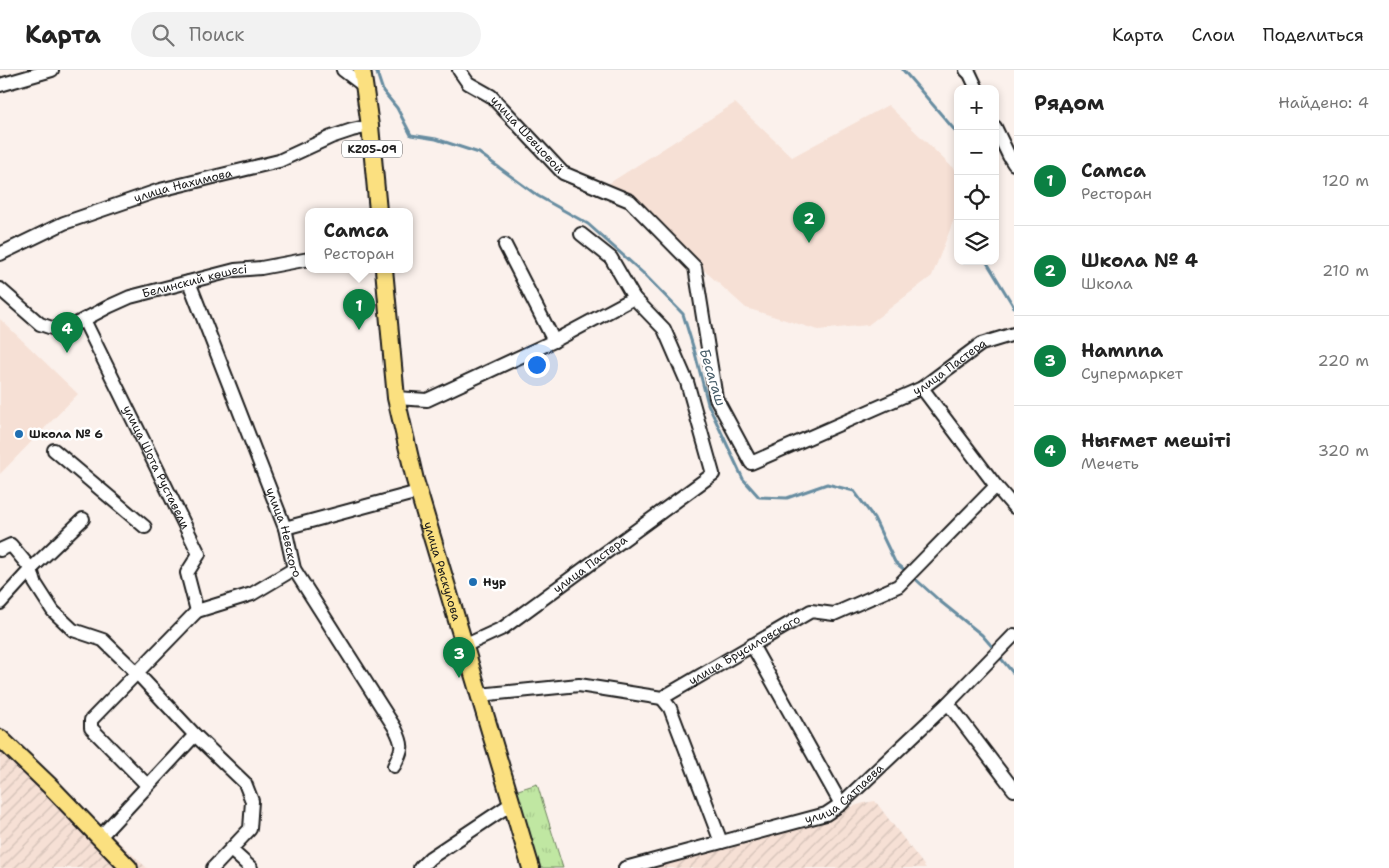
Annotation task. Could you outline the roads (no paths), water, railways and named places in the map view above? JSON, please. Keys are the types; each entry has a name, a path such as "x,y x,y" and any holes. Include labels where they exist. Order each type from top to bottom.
{"main road":[{"name":"KZ05-09","path":"363,78 370,126 378,208"},
{"name":"улица Рыскулова","path":"384,273 396,398 418,492 530,868"},
{"path":"0,738 50,786 129,868"}],"street":[{"path":"0,85 52,70"},
{"path":"343,70 363,78"},
{"name":"улица Шевцовой","path":"459,70 468,83 491,96 563,173 630,201 695,267 716,398 751,463"},
{"path":"966,70 975,85"},
{"name":"улица Нахимова","path":"0,254 64,223 141,196 279,161 331,137 370,126"},
{"path":"997,130 1014,164"},
{"path":"396,398 427,400 554,340 634,298 611,258 581,234"},
{"path":"505,245 554,340"},
{"name":"Белинский көшесi","path":"84,320 130,298 235,270 261,268 305,260"},
{"name":"улица Невского","path":"189,282 285,528 294,569 401,740 400,755 394,766"},
{"path":"0,289 40,324 55,329 68,328 84,320"},
{"name":"улица Пастера","path":"464,646 503,628 713,474 687,382 664,329 634,298"},
{"name":"улица Шота Руставели","path":"84,320 199,554 187,573 197,611"},
{"name":"улица Пастера","path":"751,463 922,388 982,344 1009,335"},
{"path":"922,388 1014,507"},
{"path":"54,450 146,527"},
{"name":"улица Брусиловского","path":"662,698 811,611 834,614 898,586 996,486"},
{"path":"285,528 418,492"},
{"path":"0,603 31,569 83,519"},
{"path":"0,550 11,545 31,569 35,583 60,618 73,630 103,640 195,735 245,783 252,801 250,829 214,868"},
{"path":"147,785 91,728 91,720 197,611 252,594 294,569"},
{"name":"улица Сатпаева","path":"625,868 826,814 841,804 948,703 1011,639"},
{"path":"752,646 841,804"},
{"path":"479,694 580,685 662,698 670,708 721,842"},
{"path":"948,703 1014,790"},
{"path":"99,838 195,735"},
{"path":"420,868 430,858 512,804"},
{"path":"231,850 251,868"}],"waterway":[{"name":"Бесагаш","path":"376,70 383,91 397,108 411,135 436,139 479,153 538,196 588,224 643,273 683,314 708,404 743,479 759,497 787,498 827,484 854,491 874,518 895,562 907,572"},
{"path":"903,70 955,130"},
{"path":"988,265 1014,307"},
{"name":"Бесагаш","path":"912,576 982,635 995,650"},
{"name":"Бесагаш","path":"998,655 1014,674"}],"place":[{"name":"Школа № 4","path":"809,243"},
{"name":"Camca","path":"359,330"},
{"name":"Нығмет мешіті","path":"67,353"},
{"name":"Школа № 6","path":"19,434"},
{"name":"Hyp","path":"473,582"},
{"name":"Hamnna","path":"459,678"}]}
